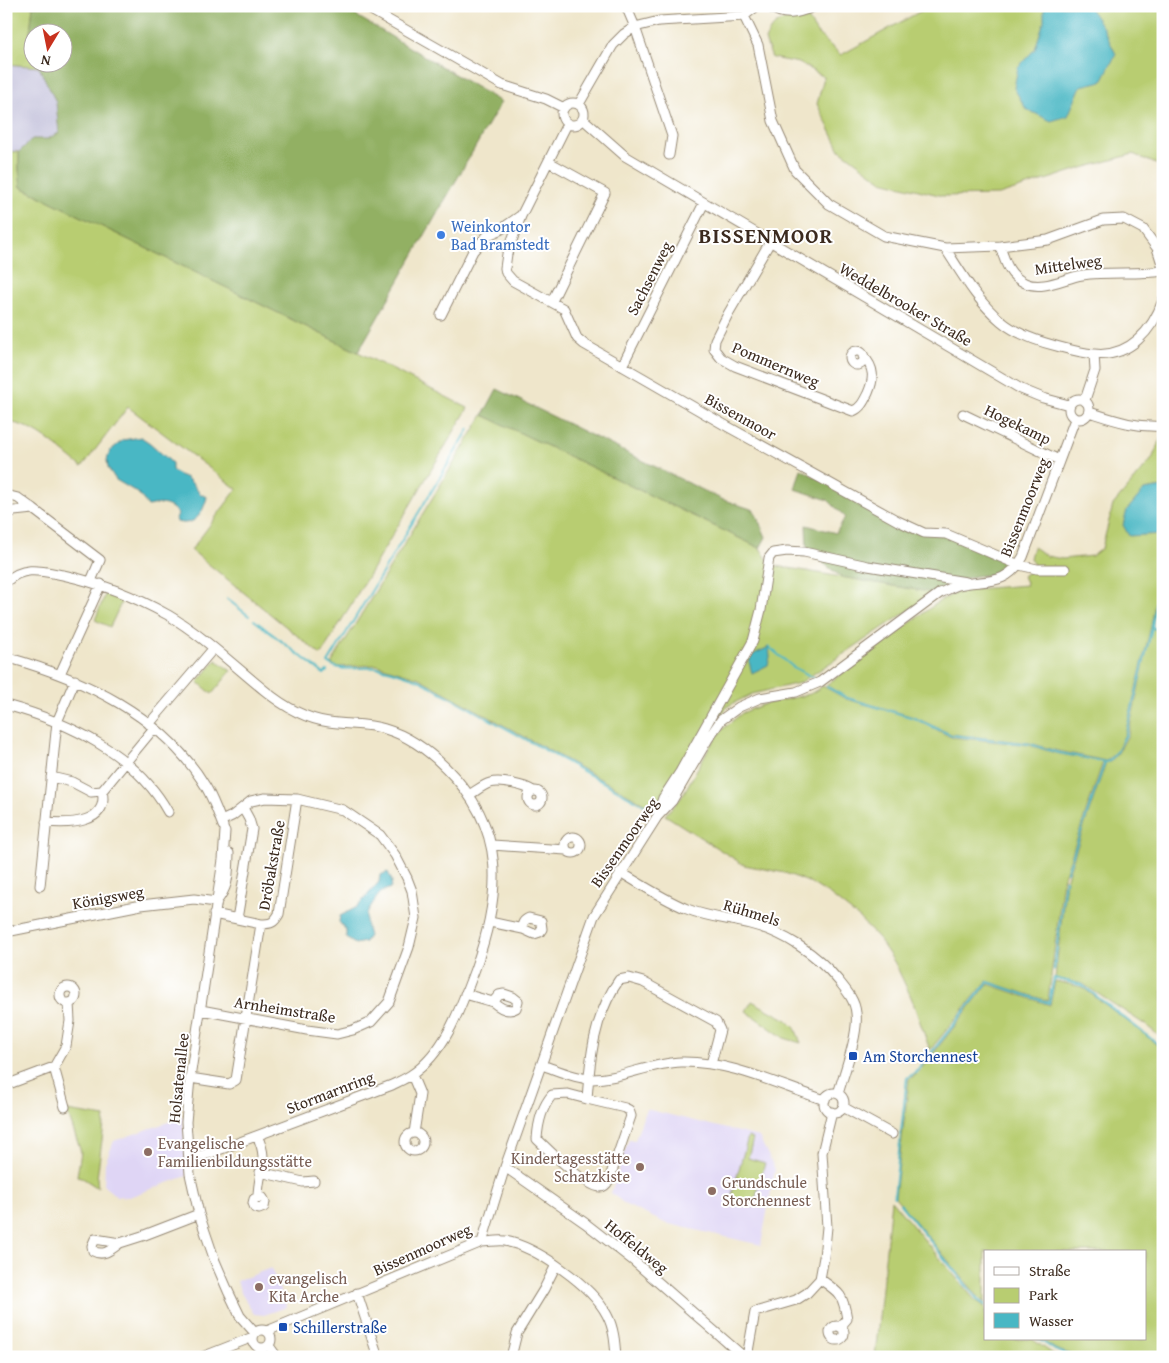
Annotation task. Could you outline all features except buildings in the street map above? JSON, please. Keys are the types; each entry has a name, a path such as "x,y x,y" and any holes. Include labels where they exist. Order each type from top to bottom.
{"street":[{"path":"364,6 502,85 564,108"},
{"path":"626,6 672,136 669,156"},
{"path":"578,104 613,45 624,34 635,27 659,21 744,16 757,6"},
{"path":"768,6 777,12 786,14 800,12 816,6"},
{"path":"744,16 758,44 773,121 795,170 829,204 884,236 945,248 1000,246 1048,240 1103,220 1124,219 1143,229 1157,248 1163,266"},
{"path":"569,104 578,104 583,109 583,119 578,124 567,124 563,118 564,108 569,104"},
{"name":"Weddelbrooker Straße","path":"583,119 625,156 770,242 1021,389 1069,406"},
{"name":"Bissenmoor","path":"567,124 521,216 506,263 506,273 513,280 564,309 577,338 622,366 898,521 924,533 946,534 1019,564 1037,569 1065,569"},
{"path":"549,162 605,193 552,301"},
{"name":"Sachsenweg","path":"622,366 704,203"},
{"name":"Bissenmoor","path":"441,315 473,250 488,235 500,230 521,216"},
{"path":"500,230 513,238"},
{"name":"Pommernweg","path":"770,242 715,340 714,349 721,358 735,366 853,411 863,404 873,380 869,362 863,356"},
{"name":"Mittelweg","path":"1000,246 1006,265 1013,276 1026,284 1043,286 1081,275 1163,271"},
{"path":"945,248 983,304 1002,323 1045,343 1094,354 1114,352 1129,346 1145,334 1158,316 1163,300"},
{"path":"1084,400 1095,370 1094,354"},
{"path":"1076,399 1084,400 1089,405 1089,412 1082,419 1076,419 1069,412 1069,406 1076,399"},
{"path":"1089,412 1122,423 1145,427 1163,426"},
{"name":"Hogekamp","path":"963,414 1059,460"},
{"name":"Bissenmoorweg","path":"202,1357 254,1335 260,1330 267,1331 482,1242 505,1167 594,916 620,872 657,817 672,801 721,720 739,706 760,698 796,692 820,682 940,593 956,586 999,580 1010,574 1023,557 1076,419"},
{"path":"6,495 18,498 100,560 91,581"},
{"path":"6,515 14,511 34,510"},
{"path":"657,817 663,798 680,772 752,641 761,610 769,558 774,553 787,551 804,552 868,566 976,584"},
{"name":"Stormarnring","path":"8,576 35,570 101,584 133,597 169,616 289,708 306,716 327,722 384,729 412,740 434,756 458,780 480,814 492,844 495,879 486,939 466,994 444,1038 430,1058 412,1075 392,1085 208,1154 189,1158"},
{"path":"60,674 101,584"},
{"path":"46,822 81,821 93,817 103,801 102,791 151,726 214,649"},
{"name":"Holsatenallee","path":"6,657 75,680 122,705 151,726 175,749 198,776 214,803 225,831 223,860 186,1114 192,1186 199,1214 215,1262 228,1291 240,1316 254,1335"},
{"path":"40,886 57,722 75,680"},
{"path":"6,706 57,722 94,741 125,762 145,781 168,812"},
{"path":"51,777 72,782 91,792 102,791"},
{"path":"469,795 488,783 495,782 527,787 533,791"},
{"name":"Arnheimstraße","path":"200,1010 337,1034 353,1030 371,1022 389,1002 416,918 412,892 395,855 380,835 343,810 297,799 265,798 251,801 232,816 221,821"},
{"name":"Dröbakstraße","path":"262,924 275,922 279,914 297,799"},
{"path":"237,919 252,829 243,808"},
{"path":"492,844 566,850"},
{"name":"Rühmels","path":"620,872 687,909 752,924 783,937 810,953 828,968 850,996 856,1013 856,1029 838,1094"},
{"name":"Königsweg","path":"6,932 142,905 194,899 216,902"},
{"path":"190,1078 229,1084 236,1080 262,924 214,914"},
{"path":"490,922 523,930"},
{"path":"587,1099 593,1040 611,990 619,980 629,978 643,982 716,1022 720,1030 711,1064"},
{"path":"466,994 494,1002"},
{"path":"6,1084 54,1068 66,1046 70,1021 69,1003"},
{"path":"542,1065 588,1079 654,1065 681,1062 711,1064 757,1076 825,1100"},
{"path":"54,1068 65,1107"},
{"path":"412,1075 420,1094 414,1133"},
{"path":"568,1094 587,1099 625,1108 631,1112 609,1180 602,1187 598,1187 583,1178 556,1158 537,1140 538,1124 544,1104 552,1095 568,1094"},
{"path":"832,1094 838,1094 843,1100 843,1107 838,1112 832,1112 825,1106 825,1100 832,1094"},
{"path":"843,1107 892,1134"},
{"path":"745,1357 755,1312 796,1300 807,1293 820,1279 827,1227 822,1153 832,1112"},
{"path":"257,1136 262,1147 264,1161 260,1172 258,1197"},
{"name":"Hoffeldweg","path":"505,1167 585,1223 628,1256 745,1357"},
{"path":"260,1172 304,1182 314,1181"},
{"path":"120,1242 142,1236 199,1214"},
{"path":"482,1242 503,1240 524,1246 556,1265 577,1282 600,1303 608,1317 614,1336 616,1357"},
{"path":"511,1357 517,1333 544,1289 556,1265"},
{"path":"820,1279 835,1290 844,1301 847,1319 840,1327"},
{"path":"357,1294 378,1357"},
{"path":"254,1335 254,1344 259,1348 268,1346 272,1339 267,1331"},
{"path":"268,1346 276,1355"}],"shaded area":[{"path":"6,64 22,65 22,72 42,72 56,102 59,133 47,139 32,139 19,152 6,151"},
{"name":"Grundschule Storchennest","path":"646,1109 759,1137 775,1169 761,1245 665,1223 626,1205 611,1193 629,1139 635,1140"},
{"name":"Evangelische Familienbildungsstätte","path":"183,1117 187,1176 129,1197 116,1196 104,1186 105,1163 114,1141"},
{"name":"evangelisch Kita Arche","path":"271,1268 287,1307 264,1315 254,1314 241,1293 237,1281"}],"green space":[{"path":"6,6 33,6 31,22 22,22 22,65 6,64"},
{"path":"33,6 340,6 501,102 358,352 21,187 19,152 32,139 47,139 59,133 56,102 41,72 72,72 72,22 31,22"},
{"path":"930,6 1163,6 1163,167 1133,154 999,195 943,196 882,181 840,150 817,104 824,77 799,63 772,58 765,40 773,28 781,21 806,16 817,33 841,55"},
{"path":"6,151 19,152 21,187 468,408 321,655 191,550 237,489 128,407 82,467 47,439 27,427 6,422"},
{"path":"497,389 721,499 754,510 766,537 760,548 483,415"},
{"path":"483,415 760,548 771,565 935,593 800,683 752,694 728,706 698,748 672,798 660,812 419,678 377,665 338,667 331,664"},
{"path":"1163,433 1163,487 1144,490 1161,534 1163,533 1163,555 1151,626 1125,734 1116,752 1106,761 1030,743 951,734 914,717 846,697 826,685 941,600 962,590 1027,585 1023,576 1035,567 1030,558 1033,547 1047,556 1062,559 1092,556 1102,548 1113,505 1152,459"},
{"path":"801,469 898,523 945,535 1011,565 999,574 975,576 953,582 935,593 841,577 807,550 806,525 836,533 845,517 828,500 795,489"},
{"path":"106,592 123,599 110,627 95,620"},
{"path":"1152,628 1163,633 1163,1039 1147,1026 1083,984 1055,978 1066,880 1106,762 1110,762 1118,753 1128,735"},
{"path":"216,660 231,671 212,694 198,682"},
{"path":"823,686 846,699 913,718 951,737 1029,745 1055,753 1103,762 1063,880 1048,1001 987,981 930,1050 911,997 895,963 878,938 859,918 811,883 785,873 744,865 665,815 681,798 710,746 724,728 742,713 765,704 810,694"},
{"path":"1055,981 1082,987 1163,1050 1163,1357 1078,1357 1055,1349 1042,1340 1146,1340 1146,1250 984,1250 984,1302 895,1197 909,1079 917,1074 988,984 1050,1005"},
{"path":"752,1001 787,1020 795,1028 801,1043 784,1038 746,1011"},
{"path":"67,1111 105,1117 97,1178 98,1188 77,1176 81,1152"},
{"path":"748,1137 753,1139 748,1158 765,1163 753,1207 730,1201"},
{"path":"891,1200 974,1299 984,1306 984,1340 1033,1340 1053,1354 1063,1357 875,1357"}],"water":[{"path":"1044,6 1088,6 1103,28 1116,54 1102,81 1081,86 1068,116 1051,121 1026,109 1014,88 1018,67 1035,49 1044,21"},
{"path":"141,437 172,463 172,470 187,478 199,492 207,497 203,508 193,521 177,522 178,514 168,506 161,504 148,506 138,493 116,480 108,468 107,460 110,451 123,440"},
{"path":"1163,487 1163,533 1129,536 1123,525 1127,510 1144,490"},
{"path":"769,647 770,657 768,665 752,673 749,662 752,655"},
{"path":"388,872 392,881 391,888 380,894 367,913 366,925 369,936 365,942 355,944 346,938 346,930 339,922 340,916 357,907 379,882 380,875"}],"waterway":[{"path":"469,429 328,663 346,669 372,667 384,669 421,681 644,805"},
{"path":"1161,534 1161,544"},
{"path":"1161,545 1163,554"},
{"path":"1163,556 1152,627 1163,632"},
{"path":"227,599 249,616"},
{"path":"254,620 324,674 327,671"},
{"path":"1105,762 1109,761 1117,752 1126,734 1152,627"},
{"path":"769,647 793,667 816,679"},
{"path":"827,687 847,698 914,718 951,735 1030,744 1055,752 1105,762 1067,872"},
{"path":"1054,970 1065,880"},
{"path":"894,1197 907,1078 915,1073 988,982 1049,1003 1054,978 1082,985 1163,1048"},
{"path":"900,1204 979,1301 984,1304"},
{"path":"1040,1340 1055,1350 1074,1357"}],"place":[{"name":"Weinkontor Bad Bramstedt","path":"441,235"},
{"name":"Am Storchennest","path":"853,1056"},
{"name":"Evangelische Familienbildungsstätte","path":"148,1152"},
{"name":"Kindertagesstätte Schatzkiste","path":"640,1167"},
{"name":"Grundschule Storchennest","path":"712,1191"},
{"name":"evangelisch Kita Arche","path":"259,1287"},
{"name":"Schillerstraße","path":"283,1327"}],"district":[{"name":"BISSENMOOR","path":"766,235"}]}
